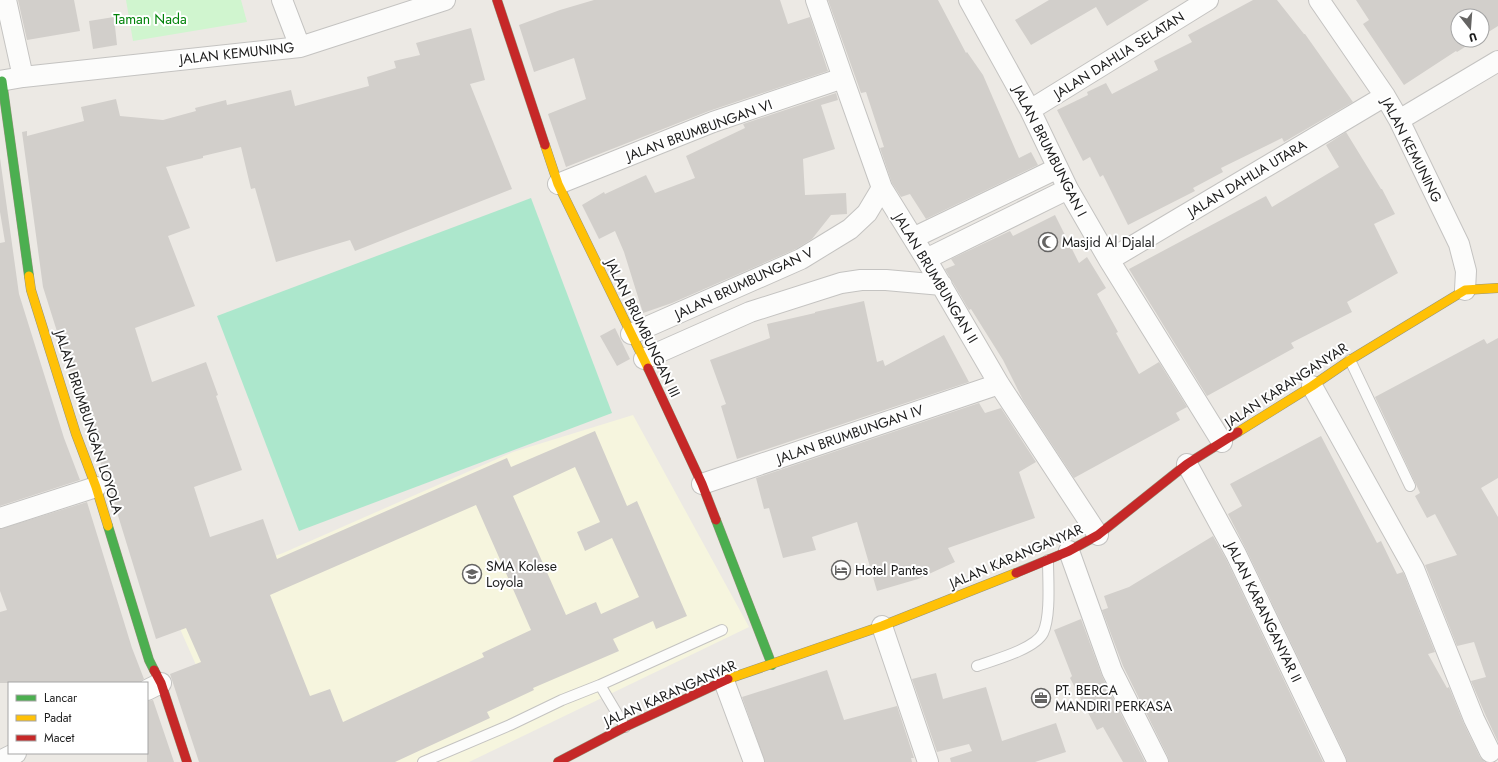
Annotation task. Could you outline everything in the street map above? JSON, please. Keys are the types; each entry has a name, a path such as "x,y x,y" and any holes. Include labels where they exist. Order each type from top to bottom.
{"street":[{"path":"6,0 23,77"},
{"path":"282,0 300,47"},
{"name":"JALAN KEMUNING","path":"1,81 23,77 300,47 445,0"},
{"name":"JALAN BRUMBUNGAN III","path":"497,0 558,184 644,359 702,484 772,665"},
{"name":"JALAN BRUMBUNGAN II","path":"816,0 842,78 882,188 942,285 999,384 1098,535"},
{"name":"JALAN BRUMBUNGAN I","path":"969,0 1030,110 1068,189 1109,260 1222,442"},
{"name":"JALAN DAHLIA SELATAN","path":"1030,110 1208,0"},
{"name":"JALAN KEMUNING","path":"1319,0 1385,96 1399,120 1459,244 1466,271 1466,290"},
{"path":"1399,120 1498,61"},
{"name":"JALAN BRUMBUNGAN VI","path":"558,184 713,122 842,78"},
{"name":"JALAN BRUMBUNGAN LOYOLA","path":"1,81 31,290 76,434 96,487 149,660 154,687 187,762"},
{"name":"JALAN DAHLIA UTARA","path":"1109,260 1385,96"},
{"path":"913,238 1058,168"},
{"name":"JALAN BRUMBUNGAN V","path":"631,334 801,259 850,229 867,213 882,188"},
{"path":"926,259 1068,189"},
{"path":"993,199 1004,220"},
{"name":"JALAN BRUMBUNGAN V","path":"644,359 750,312 841,283 861,280 886,280 942,285"},
{"path":"1466,290 1498,288"},
{"name":"JALAN KARANGANYAR","path":"565,761 625,726 724,681 882,626 1069,551 1098,535 1187,464 1312,386 1350,360 1466,290"},
{"name":"JALAN BRUMBUNGAN IV","path":"702,484 999,384"},
{"path":"1312,386 1414,569 1489,754"},
{"name":"JALAN KARANGANYAR II","path":"1187,464 1236,554 1336,762"},
{"path":"0,518 96,487"},
{"path":"1069,551 1112,671 1158,762"},
{"path":"882,626 928,762"},
{"path":"724,681 754,762"},
{"path":"0,761 14,754"}],"lane":[{"path":"1350,360 1410,486"},
{"path":"978,666 1029,646 1042,634 1049,606 1048,560"},
{"path":"423,762 510,725 562,700 600,685 722,630"},
{"path":"600,685 625,726"}],"shaded area":[{"name":"SMA Kolese Loyola","path":"633,415 749,627 469,762 239,762 165,595 283,553 513,452"}],"green space":[{"name":"Taman Nada","path":"126,0 241,0 247,22 133,41"},
{"path":"531,198 612,413 299,531 217,316"}],"building":[{"path":"18,0 74,0 80,31 27,40"},
{"path":"594,0 780,0 788,24 810,17 828,71 709,111 566,167 548,114 586,99 574,58 534,72 519,25 560,10"},
{"path":"828,0 938,0 966,53 967,52 983,75 1019,158 1031,152 1038,165 926,219 910,194 901,197 892,183 880,148 884,147 866,92 861,93"},
{"path":"1049,0 1149,0 1107,26 1096,7 1031,45 1015,20"},
{"path":"1253,0 1277,0 1305,34 1353,102 1284,142 1282,138 1221,168 1223,172 1193,188 1195,191 1128,225 1103,175 1100,177 1090,157 1083,161 1057,110 1088,95 1087,92 1106,83 1112,94 1158,70 1154,61 1192,42 1188,35"},
{"path":"1356,0 1498,0 1498,26 1490,31 1490,8 1450,8 1450,48 1463,48 1457,52 1456,51 1404,85 1363,24 1369,20"},
{"path":"114,17 117,45 93,49 89,21"},
{"path":"471,28 485,80 470,84 512,189 355,251 350,240 276,262 255,188 251,189 241,147 166,167 190,228 168,236 195,306 135,328 152,382 206,362 218,395 216,396 242,470 194,487 210,537 263,519 277,559 507,458 511,467 595,431 627,506 637,501 687,616 656,629 653,621 613,639 619,651 533,688 534,690 487,712 490,718 395,762 199,762 170,674 201,662 186,628 156,639 108,483 88,430 43,287 22,132 27,131 27,136 84,121 81,107 116,99 120,116 163,120 196,111 195,108 226,100 227,105 291,90 295,106 369,86 367,77 396,68 394,61 420,55 416,43","holes":["575,467 600,522 577,532 585,551 612,538 639,597 601,614 596,602 566,615 513,496","476,505 531,630 482,653 484,657 343,722 330,689 310,696 270,595"]},
{"path":"836,93 838,100 821,105 835,149 803,159 805,195 846,193 847,214 831,215 812,239 796,249 672,303 643,313 624,252 615,231 599,239 582,205 604,192 605,194 646,175 655,193 695,178 686,156 745,128 743,124"},
{"path":"1346,132 1382,189 1395,214 1374,224 1398,273 1347,302 1352,312 1291,343 1294,348 1207,396 1129,269 1266,196 1272,207 1339,167 1326,145"},
{"path":"0,158 19,294 64,438 80,480 0,506 0,243 5,242 0,212"},
{"path":"1055,215 1079,263 1087,257 1106,288 1097,294 1118,332 1116,333 1139,374 1159,362 1187,407 1176,413 1180,420 1074,478 1023,400 1003,360 971,309 969,310 945,269 955,265 951,259 1010,231 1013,236"},
{"path":"864,301 877,362 883,360 885,366 944,335 969,382 737,459 721,406 726,404 710,360 770,338 767,324"},
{"path":"615,328 630,359 617,366 600,336"},
{"path":"1498,338 1498,478 1481,488 1498,517 1498,742 1471,681 1486,677 1474,642 1457,646 1425,565 1457,555 1435,514 1427,518 1415,496 1420,493 1375,397 1484,339 1487,344"},
{"path":"979,403 985,413 1001,408 1036,462 1019,472 1035,518 948,548 955,562 918,579 877,591 857,522 812,537 816,550 783,558 769,508 764,509 756,478"},
{"path":"1321,436 1377,543 1381,541 1397,574 1403,572 1435,652 1428,654 1447,688 1449,687 1464,724 1480,757 1485,762 1347,762 1346,757 1228,514 1242,506 1230,484"},
{"path":"87,502 132,648 144,679 140,682 0,683 0,612 7,610 0,591 0,529"},
{"path":"1213,536 1226,559 1323,762 1169,762 1168,757 1123,666 1102,610 1108,608 1104,596 1129,587"},
{"path":"1081,619 1102,676 1145,762 1123,762 1103,727 1097,730 1070,678 1072,676 1054,630"},
{"path":"827,670 844,720 897,706 914,758 911,758 912,762 765,762 742,697"},
{"path":"936,673 943,699 986,687 1002,741 1056,723 1066,752 1035,762 951,762 950,758 972,751 969,744 937,752 912,679"},
{"path":"153,700 174,762 147,762 148,701"}],"traffic: fast":[{"path":"2,81 29,276"},
{"path":"716,520 772,665"},
{"path":"108,526 149,660 154,670"}],"traffic: slow":[{"path":"545,145 558,184 648,368"},
{"path":"29,276 31,290 76,434 96,487 108,526"},
{"path":"1238,432 1312,386 1350,360 1465,290 1498,288"},
{"path":"728,679 882,626 1016,573"}],"traffic: jam":[{"path":"497,0 545,145"},
{"path":"648,368 702,484 716,520"},
{"path":"1016,573 1069,551 1098,535 1187,464 1238,432"},
{"path":"154,670 161,683 187,762"},
{"path":"558,762 625,727 728,679"}],"place":[{"name":"Masjid Al Djalal","path":"1048,242"},
{"name":"Hotel Pantes","path":"841,570"},
{"name":"SMA Kolese Loyola","path":"472,574"},
{"name":"PT. BERCA MANDIRI PERKASA","path":"1041,698"}]}
